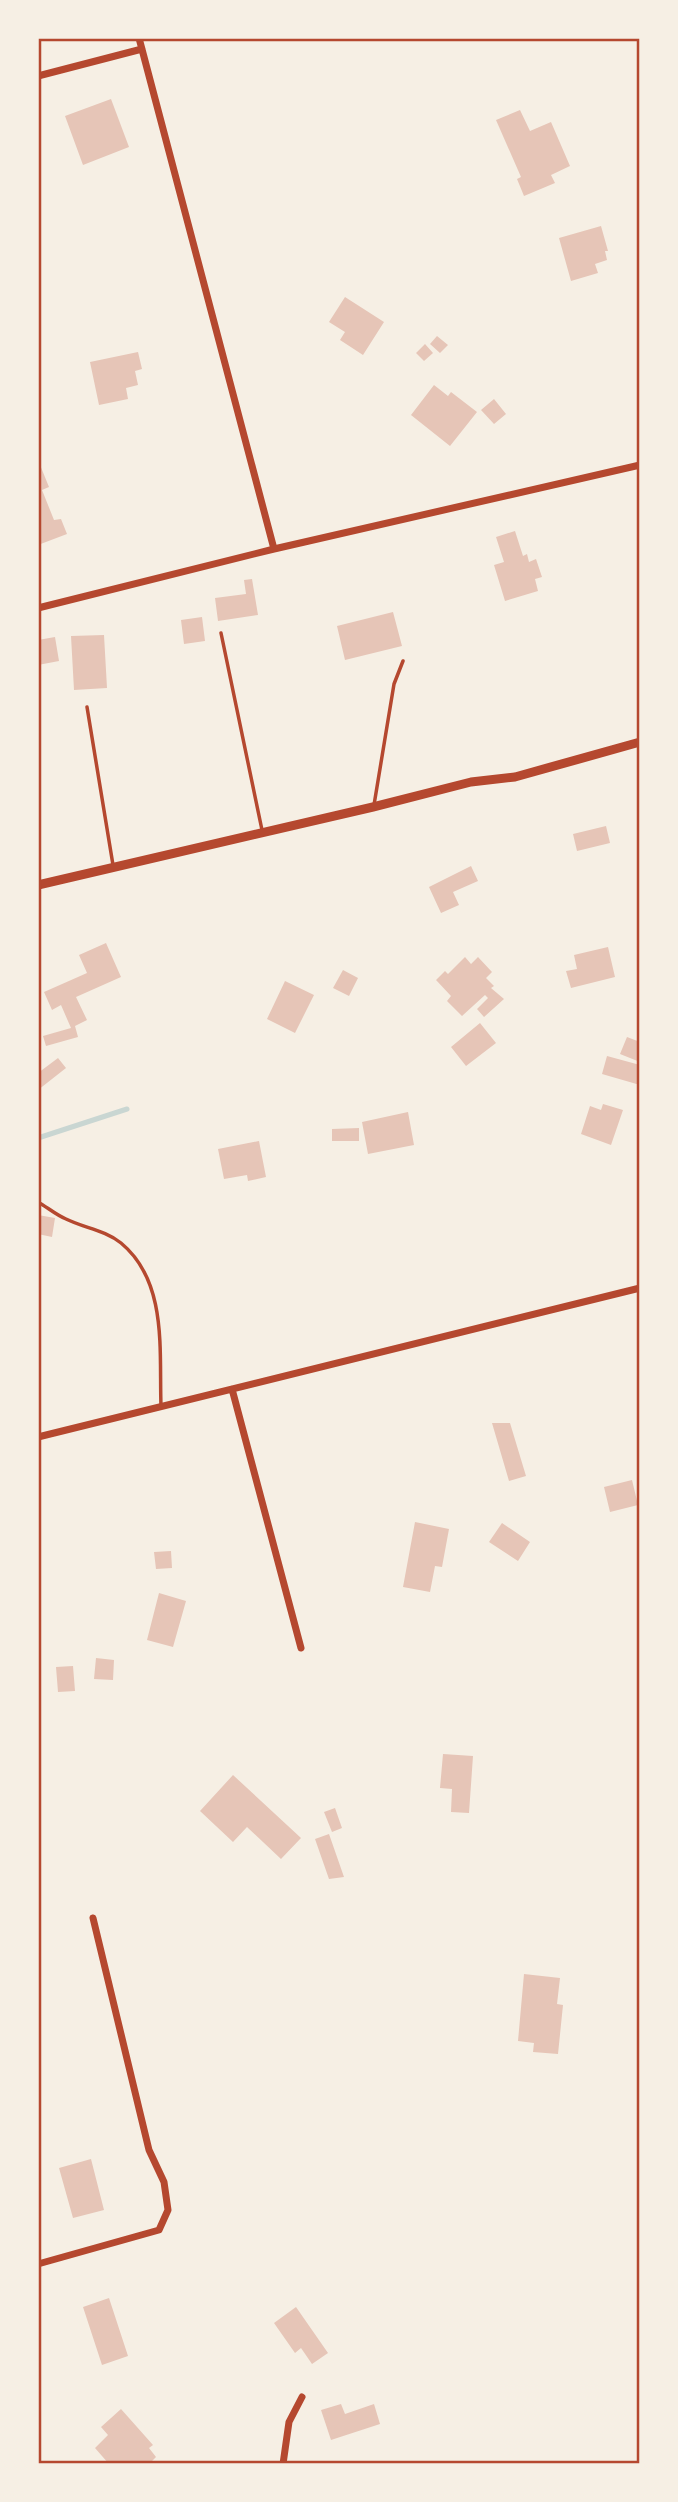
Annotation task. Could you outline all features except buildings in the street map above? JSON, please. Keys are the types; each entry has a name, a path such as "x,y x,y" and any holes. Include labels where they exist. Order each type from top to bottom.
{"street":[{"path":"139,38 274,549"},
{"path":"38,76 142,49"},
{"path":"38,608 274,549 639,465"},
{"path":"38,885 471,782 515,777 639,743"},
{"path":"38,1437 639,1288"},
{"path":"232,1389 301,1647"},
{"path":"38,2264 159,2230 168,2210 164,2182 149,2150 93,1918"},
{"path":"284,2463 289,2422 302,2397"}],"lane":[{"path":"221,633 262,832"},
{"path":"373,807 394,684 403,661"},
{"path":"87,707 113,867"},
{"path":"38,1202 66,1219 100,1231 120,1242 145,1271 158,1314 161,1406"}],"waterway":[{"path":"38,1138 127,1109"}]}
